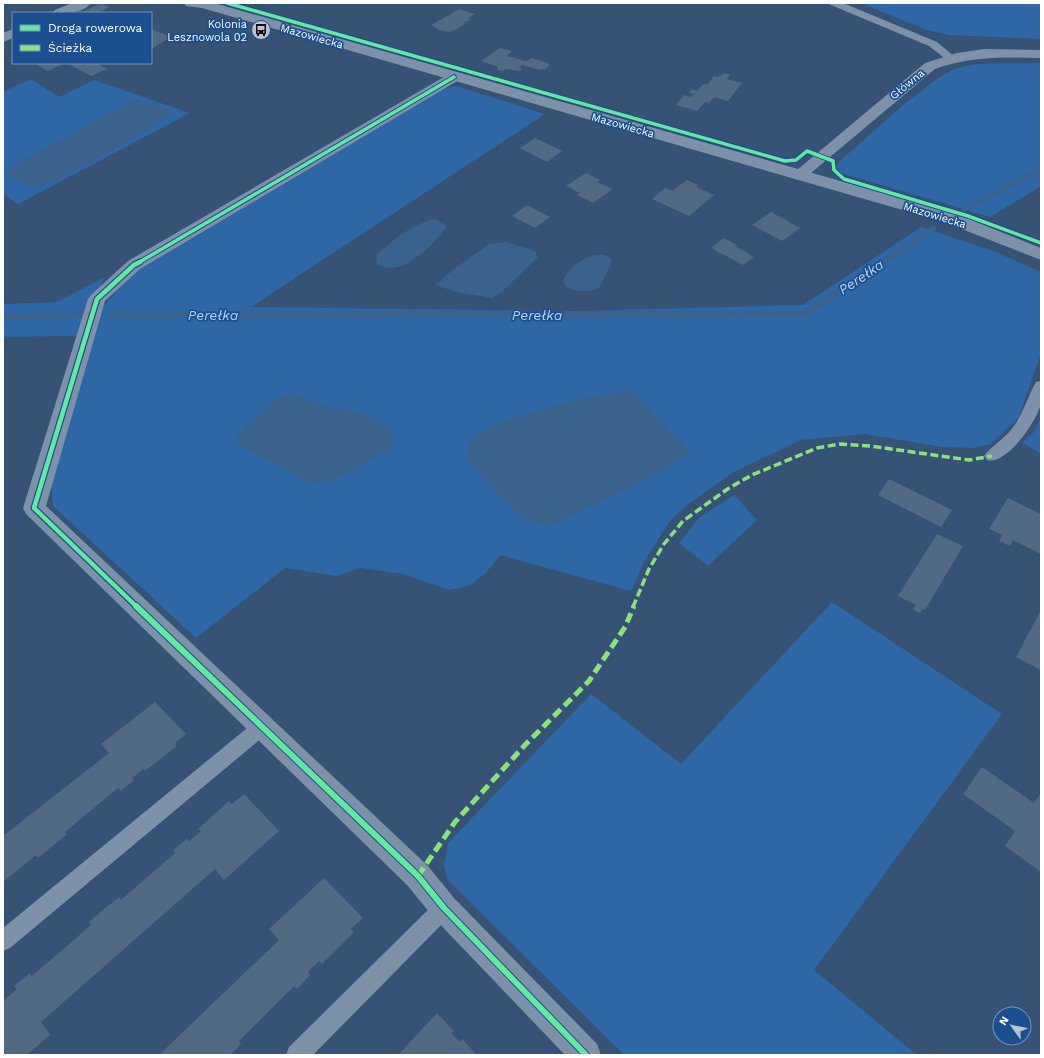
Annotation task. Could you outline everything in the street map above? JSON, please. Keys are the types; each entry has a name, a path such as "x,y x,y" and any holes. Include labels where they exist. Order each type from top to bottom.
{"street":[{"path":"54,12 67,3"},
{"path":"62,12 84,3"},
{"name":"Mazowiecka","path":"198,3 955,220 1041,254"},
{"path":"3,38 12,34"},
{"name":"Główna","path":"799,175 930,66 951,58 984,53 1041,54"},
{"path":"454,77 134,265 97,299 34,508 418,876 444,908 586,1055"}],"lane":[{"path":"834,3 933,44 951,58"},
{"path":"992,456 1003,449 1026,422 1041,386"},
{"path":"3,941 262,726"},
{"path":"297,1055 444,908"}],"shaded area":[{"path":"860,3 1041,3 1041,39 949,35 927,30"},
{"path":"1041,63 1041,186 990,217 841,173 836,167 840,161 903,105 938,78 956,68 977,64"},
{"path":"31,79 59,97 94,80 190,113 18,204 3,194 3,92"},
{"path":"456,86 545,114 251,307 574,311 803,305 921,227 993,251 1041,272 1041,353 1019,417 991,444 973,448 942,447 865,434 801,440 734,472 687,505 669,522 644,562 631,591 500,555 486,573 469,586 449,590 403,574 361,568 336,576 285,568 196,638 53,506 51,480 102,308 138,267 445,88"},
{"path":"136,99 156,103 174,114 103,156 49,184 30,186 11,178 8,168"},
{"path":"435,219 447,226 437,239 416,258 400,267 390,268 377,265 376,255 390,243 418,225"},
{"path":"506,242 535,251 538,257 503,291 492,298 456,292 435,285 454,269 489,244"},
{"path":"595,255 604,255 611,259 611,264 599,288 590,291 582,291 566,287 563,281 572,267 584,259"},
{"path":"105,277 77,336 3,337 3,304 57,302"},
{"path":"632,390 690,452 650,478 549,526 522,518 488,484 466,455 471,438 503,421 580,399"},
{"path":"289,394 338,409 363,413 389,429 394,441 387,451 352,471 327,482 310,483 239,445 237,436 276,399"},
{"path":"1041,417 1041,454 1022,442 1034,432"},
{"path":"734,495 757,520 708,566 679,543 699,518"},
{"path":"832,602 1002,714 814,970 917,1055 624,1055 447,879 444,865 448,843 591,694 681,764"}],"building":[{"path":"101,3 110,7 100,12 82,12"},
{"path":"460,9 475,14 468,18 471,19 457,29 449,32 440,30 431,25"},
{"path":"152,29 171,37 152,48"},
{"path":"500,48 512,51 507,56 526,61 532,58 548,63 549,65 546,69 540,70 522,65 519,67 522,69 519,71 507,69 502,71 498,70 498,67 481,61"},
{"path":"35,64 63,64 48,71"},
{"path":"69,64 99,64 107,69 91,76"},
{"path":"725,73 730,75 727,79 742,83 728,101 714,97 709,103 705,102 697,111 676,105 684,95 691,97 694,94 689,93 692,89 697,91 703,84 708,84 714,76 718,77"},
{"path":"535,138 562,151 547,162 520,148"},
{"path":"586,173 600,180 597,182 613,189 593,203 577,195 580,193 566,186"},
{"path":"687,180 698,185 696,187 714,195 689,216 652,199 665,188 672,191"},
{"path":"527,205 550,217 535,228 512,216"},
{"path":"771,212 800,228 782,241 752,225"},
{"path":"724,238 754,257 743,265 711,248"},
{"path":"889,479 952,510 941,527 878,495"},
{"path":"1008,498 1041,514 1041,554 1013,540 1010,546 999,541 1002,535 989,529"},
{"path":"937,534 963,546 925,610 923,609 920,613 913,610 916,605 898,596"},
{"path":"1041,610 1041,670 1016,657"},
{"path":"155,702 186,734 175,743 177,746 145,771 143,769 132,778 134,780 121,791 118,788 65,832 67,834 38,858 36,855 3,882 3,836 109,753 101,744"},
{"path":"982,767 1034,803 1041,793 1041,872 1005,846 1015,831 963,794"},
{"path":"244,794 279,831 224,880 215,869 41,1022 50,1035 27,1055 3,1055 3,1001 17,989 14,986 30,973 32,976 91,925 89,922 104,909 119,897 121,900 175,853 173,850 187,839 189,841 201,831 198,829 229,801 232,804"},
{"path":"324,878 363,918 351,929 354,932 322,964 319,961 308,972 310,975 297,989 294,986 239,1041 241,1044 230,1055 159,1055 279,940 269,929"},
{"path":"437,1013 454,1031 451,1033 460,1042 462,1039 477,1055 398,1055"}],"waterway":[{"name":"Perełka","path":"962,211 1041,168"},
{"name":"Perełka","path":"113,315 806,314 934,228"},
{"name":"Perełka","path":"3,317 80,315"}],"marked path":[{"path":"418,876 455,822 525,745 589,681 625,627 649,569 664,544 683,521 729,488 752,475 817,448 840,444 870,446 969,460 992,456"}],"cycle path":[{"path":"227,3 785,161 796,160 807,151 833,161 834,170 844,179 968,216 1041,243"},
{"path":"454,77 134,265 97,299 34,508 418,876 444,908 586,1055"}],"place":[{"name":"Kolonia Lesznowola 02","path":"261,30"}]}
